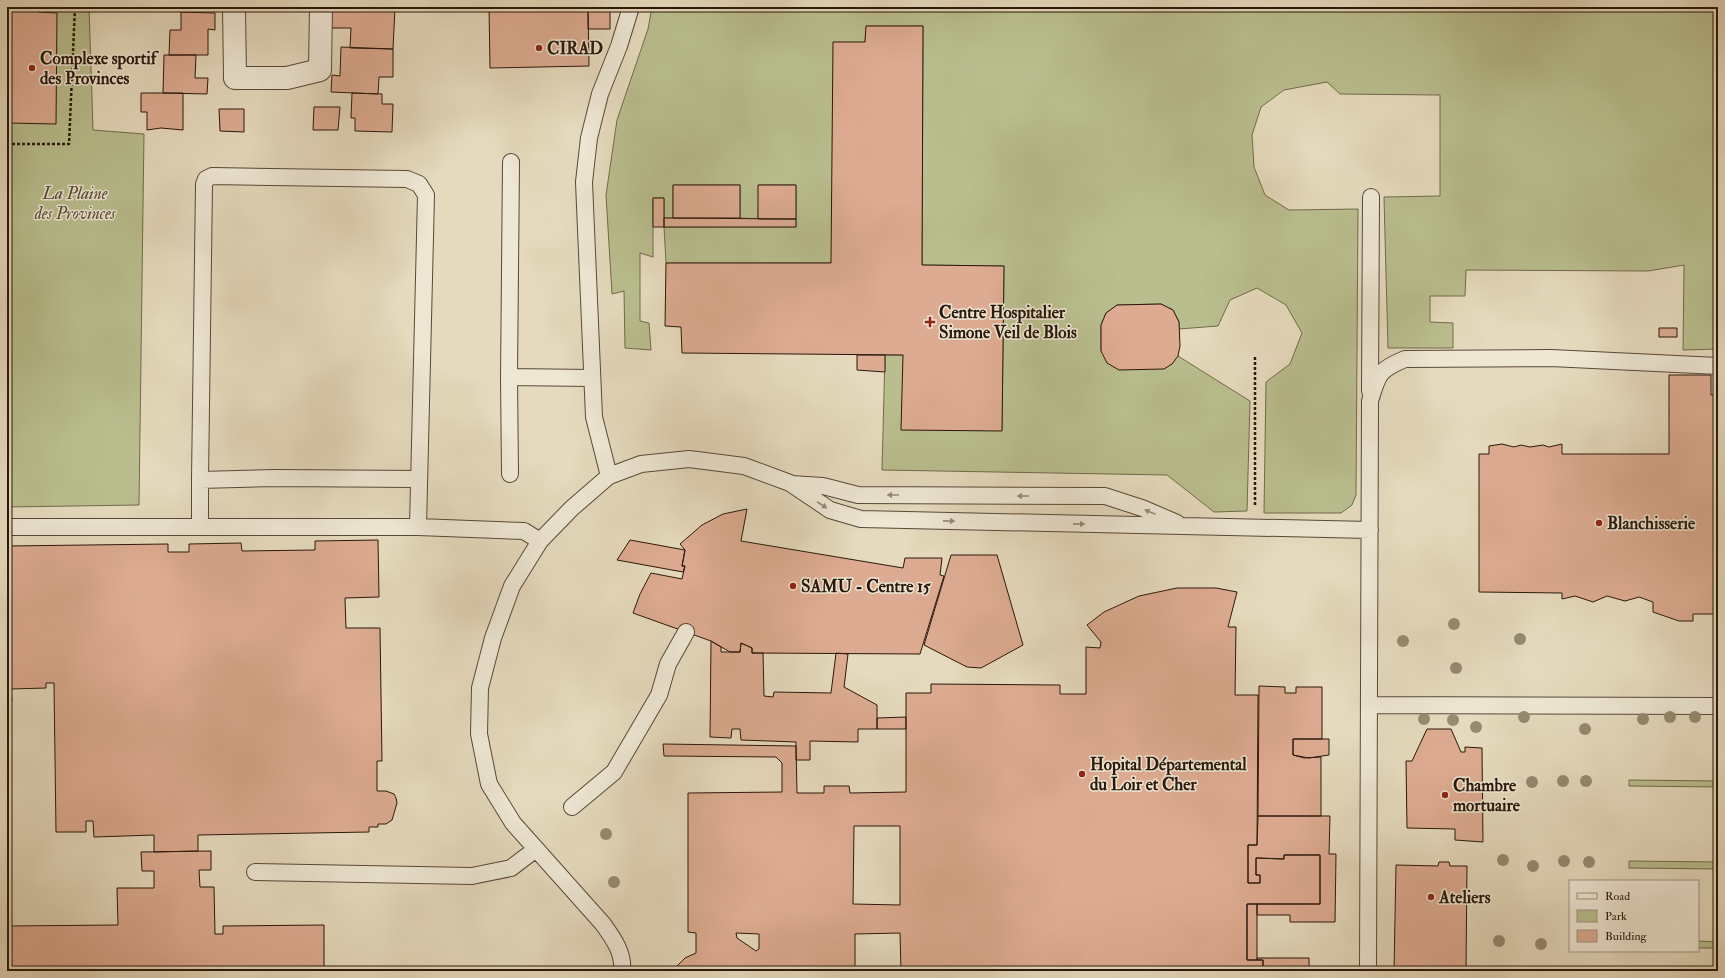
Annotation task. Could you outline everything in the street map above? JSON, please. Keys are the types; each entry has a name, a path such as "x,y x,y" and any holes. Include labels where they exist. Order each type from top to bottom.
{"street":[{"path":"234,7 235,78 287,78 320,70 321,7"}],"lane":[{"path":"609,476 594,418 584,182 589,138 600,94 619,46 631,7"},
{"path":"510,474 509,377 511,162"},
{"path":"200,527 204,184 206,179 212,176 407,179 419,184 426,195 418,527"},
{"path":"1368,971 1371,197"},
{"path":"1370,401 1377,379 1387,366 1404,359 1552,358 1718,366"},
{"path":"509,377 592,378"},
{"path":"622,971 623,961 614,939 603,924 513,823 489,784 479,734 480,688 493,638 512,586 540,541 572,508 609,476 642,464 689,459 744,466 790,484 830,510 861,519 1370,530"},
{"path":"200,480 275,478 418,479"},
{"path":"790,484 823,486 858,495 1105,496 1142,508 1186,526"},
{"path":"7,527 418,527 524,531 540,541"},
{"path":"572,806 614,772 659,695 668,664 686,632"},
{"path":"1369,705 1718,706"},
{"path":"255,872 472,876 511,868 536,849"}],"path":[{"path":"7,144 68,144 75,7"},
{"path":"1255,355 1255,528"}],"green space":[{"name":"La Plaine des Provinces","path":"7,7 89,7 93,130 144,134 139,505 7,507"},
{"path":"652,7 1718,7 1718,349 1683,350 1684,265 1648,271 1466,270 1465,296 1430,296 1430,322 1453,323 1453,348 1388,348 1384,197 1440,196 1440,95 1340,94 1327,82 1284,90 1261,107 1252,135 1254,167 1265,195 1289,210 1358,209 1356,495 1352,505 1341,513 1264,513 1266,382 1290,364 1302,333 1286,305 1257,288 1230,300 1218,326 1179,329 1179,322 1173,310 1161,304 1117,305 1106,313 1101,325 1101,351 1178,356 1250,401 1247,511 1214,512 1167,475 882,470 885,355 903,355 1002,430 1004,266 922,265 923,26 866,26 865,42 831,263 666,263 664,227 796,227 796,185 759,185 758,219 740,218 740,185 673,185 673,218 664,218 664,198 653,198 653,257 640,253 640,321 649,323 651,350 625,348 624,291 612,294 606,195 617,120 648,29"},
{"path":"1629,780 1718,781 1718,787 1629,786"},
{"path":"1629,861 1718,862 1718,869 1629,868"},
{"path":"1699,941 1718,942 1718,948 1699,948"}],"building":[{"name":"Complexe sportif des Provinces","path":"7,7 38,7 38,12 57,13 56,124 7,123"},
{"path":"156,7 192,7 192,12 156,11"},
{"path":"330,7 395,7 393,49 350,48 351,28 329,28"},
{"name":"CIRAD","path":"489,7 588,7 589,66 490,68"},
{"path":"588,8 610,8 610,29 588,29"},
{"path":"181,12 215,13 215,30 208,29 208,55 169,55 170,30 181,30"},
{"path":"866,26 923,26 922,265 1004,266 1002,431 901,430 903,355 682,353 681,327 665,326 666,263 831,263 833,42 865,42"},
{"path":"341,47 393,49 393,77 379,77 378,94 331,92 332,75 340,76"},
{"path":"164,55 196,55 195,78 208,78 207,94 163,93"},
{"path":"141,93 183,93 183,130 161,128 147,130 147,112 141,112"},
{"path":"352,93 382,94 382,104 393,104 392,132 355,131 355,118 351,118"},
{"path":"314,107 340,107 338,130 313,130"},
{"path":"219,109 244,109 244,132 220,131"},
{"path":"673,185 740,185 740,218 673,218"},
{"path":"758,185 796,185 796,219 758,219"},
{"path":"653,198 664,198 664,227 653,227"},
{"path":"664,218 796,219 796,227 664,227"},
{"path":"1161,304 1173,310 1179,322 1180,346 1178,356 1172,364 1164,369 1119,370 1107,363 1101,351 1101,325 1106,313 1117,305"},
{"path":"1659,328 1677,328 1677,337 1659,337"},
{"path":"857,355 885,355 885,372 857,370"},
{"name":"Blanchisserie","path":"1669,375 1711,375 1711,395 1718,395 1718,614 1693,614 1693,621 1679,621 1653,612 1653,602 1639,597 1625,601 1607,596 1593,602 1575,596 1562,599 1562,593 1479,592 1479,454 1489,454 1489,446 1502,444 1514,447 1521,445 1530,447 1543,445 1549,447 1562,444 1562,454 1669,454"},
{"name":"SAMU - Centre 15","path":"747,509 741,541 903,568 905,558 942,558 940,575 944,576 920,654 752,653 752,648 741,643 740,652 730,652 711,641 633,613 640,594 651,573 682,579 685,566 682,566 685,550 680,544 702,525 723,514"},
{"path":"378,540 379,597 345,598 346,628 380,628 382,761 377,761 377,791 386,791 394,794 397,803 392,820 386,824 378,824 378,827 369,827 369,832 198,835 198,851 154,852 154,835 94,837 93,821 86,821 86,832 56,832 54,683 46,683 46,688 11,689 12,701 7,701 7,546 168,544 168,552 189,552 189,544 241,543 242,551 315,550 315,541"},
{"path":"630,540 685,550 682,566 685,566 683,572 617,560"},
{"path":"951,555 997,555 1023,645 981,668 967,667 924,645"},
{"name":"Hopital Départemental du Loir et Cher","path":"1177,588 1216,588 1237,592 1228,627 1236,627 1235,695 1258,695 1257,845 1248,845 1248,883 1260,883 1260,875 1256,875 1256,858 1284,859 1284,855 1320,855 1320,904 1247,904 1247,960 1263,960 1263,968 1304,969 1304,971 901,971 900,933 855,934 855,971 672,971 685,958 696,953 696,933 688,932 688,793 782,792 782,763 776,757 664,756 663,744 796,746 797,793 824,793 824,786 849,786 850,793 906,792 906,693 931,693 931,684 1060,685 1060,694 1086,694 1086,647 1100,648 1101,642 1087,625 1104,612 1139,596","holes":["854,826 900,826 900,905 853,904","736,933 759,934 759,949 756,951 737,938"]},
{"path":"711,641 721,647 721,652 740,652 741,643 752,648 752,653 763,653 764,696 773,697 774,692 831,693 836,653 848,654 844,687 877,705 877,729 858,729 858,742 810,741 810,760 796,760 796,742 741,740 740,729 732,729 731,738 710,737"},
{"path":"1259,686 1285,687 1285,693 1296,693 1296,687 1322,687 1322,739 1293,739 1293,755 1304,758 1321,757 1321,816 1258,816"},
{"path":"906,717 906,729 877,729 877,718"},
{"name":"Chambre mortuaire","path":"1427,729 1451,729 1461,752 1465,752 1465,747 1482,748 1483,842 1455,840 1455,829 1407,828 1406,761 1412,761"},
{"path":"1293,739 1329,739 1329,755 1309,758 1293,755"},
{"path":"1258,816 1330,816 1329,854 1336,854 1335,922 1290,922 1290,915 1257,915 1257,904 1320,904 1320,855 1284,855 1284,859 1256,858 1256,875 1260,875 1260,883 1248,883 1248,845 1257,845"},
{"path":"211,851 211,870 199,870 200,887 214,887 215,934 223,934 223,926 324,925 324,971 7,971 7,926 118,925 117,888 154,888 154,871 142,871 141,852"},
{"name":"Ateliers","path":"1439,862 1449,862 1450,866 1467,866 1466,971 1394,971 1396,865 1438,866"},
{"path":"1247,904 1257,904 1257,960 1247,960"},
{"path":"1257,958 1309,958 1309,971 1304,971 1304,969 1263,968 1263,960 1257,960"}],"place":[{"name":"CIRAD","path":"539,48"},
{"name":"Complexe sportif des Provinces","path":"32,68"},
{"name":"Centre Hospitalier Simone Veil de Blois","path":"930,322"},
{"name":"Blanchisserie","path":"1599,523"},
{"name":"SAMU - Centre 15","path":"793,586"},
{"name":"Hopital Départemental du Loir et Cher","path":"1082,774"},
{"name":"Chambre mortuaire","path":"1445,795"},
{"name":"Ateliers","path":"1431,897"}]}
